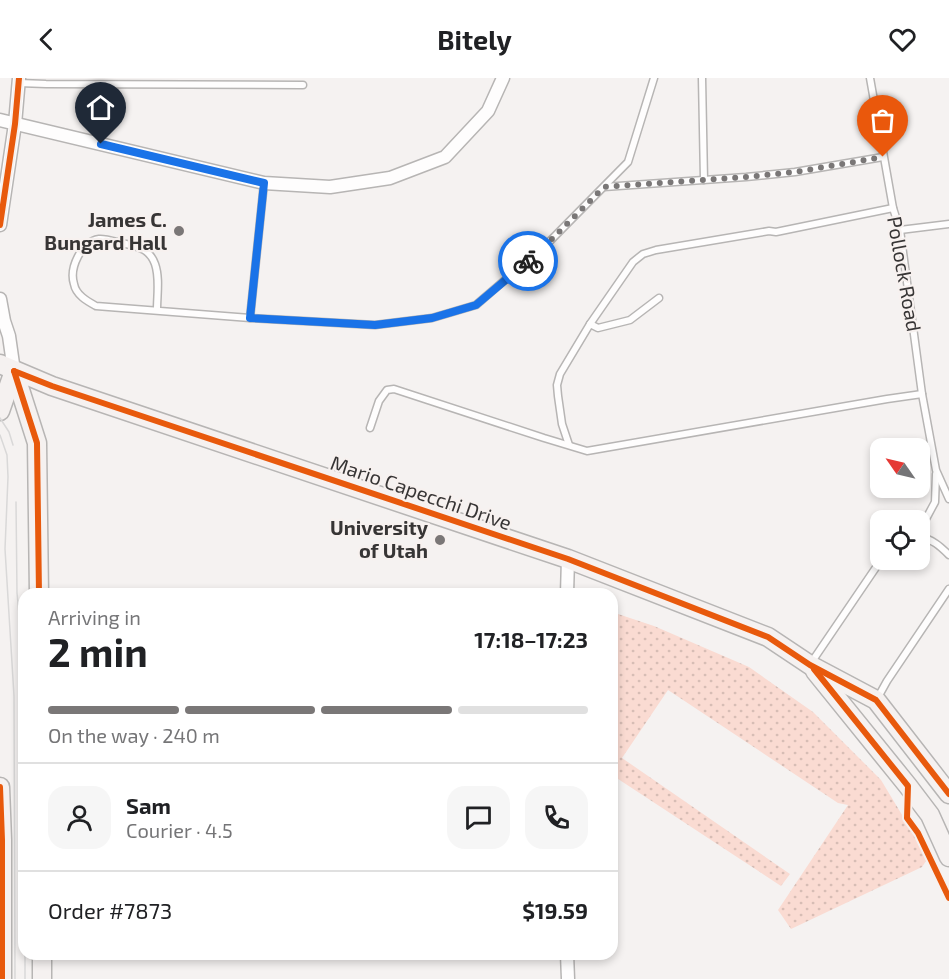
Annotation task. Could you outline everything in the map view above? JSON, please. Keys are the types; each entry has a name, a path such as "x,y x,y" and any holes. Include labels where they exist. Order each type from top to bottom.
{"main road":[{"path":"0,411 7,368"},
{"path":"7,368 37,443 39,588"},
{"name":"Mario Capecchi Drive","path":"7,368 52,386 568,560 768,637 810,664 876,699 949,794"},
{"name":"Mario Capecchi Drive","path":"810,664 930,815 949,858"},
{"path":"0,787 2,979"},
{"path":"42,960 42,979"}],"street":[{"path":"0,120 264,183 330,187 390,178 445,157 488,111 502,78"},
{"path":"0,225 19,80"},
{"path":"0,299 9,336 7,368"},
{"path":"567,588 568,560"},
{"path":"567,960 568,979"}],"lane":[{"path":"157,310 157,272 150,255 142,248 99,239 88,245 79,255 73,271 74,283 86,301 96,306 375,325 432,318 476,305 550,241 628,162 654,78"},
{"path":"702,78 704,180"},
{"name":"Pollock Road","path":"870,78 893,208 900,230 922,394 936,470"},
{"path":"19,80 40,84 303,85"},
{"path":"604,187 795,172 883,157"},
{"path":"250,318 264,183"},
{"path":"569,445 562,424 558,385 560,374 590,324 633,262 643,254 736,236 776,232 893,208"},
{"path":"900,230 949,224"},
{"path":"590,324 598,328 630,320 659,298"},
{"path":"370,428 382,395 387,390 394,389 587,451 922,394"},
{"path":"936,470 949,499"},
{"path":"930,511 935,502 936,470"},
{"path":"930,541 949,555"},
{"path":"810,664 874,570"},
{"path":"876,699 949,589"}],"shaded area":[{"path":"618,614 654,626 749,667 813,712 881,780 928,858 922,867 791,929 778,910 848,805 838,803 668,690 622,758 790,874 781,886 618,779"}],"tram line":[{"path":"0,418 9,432 13,445"},
{"path":"0,435 7,455 8,477 5,549 14,696 15,979"},
{"path":"16,502 18,604"},
{"path":"25,960 25,979"}],"cycle path":[{"path":"0,225 15,124 19,78"},
{"path":"14,371 52,386 568,559 768,637 810,665 876,700 949,794"},
{"path":"14,371 37,443 39,588"},
{"path":"814,669 908,786 907,818 918,833 949,898"},
{"path":"0,787 2,979"}],"way so far":[{"path":"528,261 604,187 795,172 883,157"}],"place":[{"name":"James C. Bungard Hall","path":"179,231"},
{"name":"University of Utah","path":"440,540"}],"route":[{"path":"101,144 264,183 250,318 375,325 432,318 476,305 528,261"}]}
